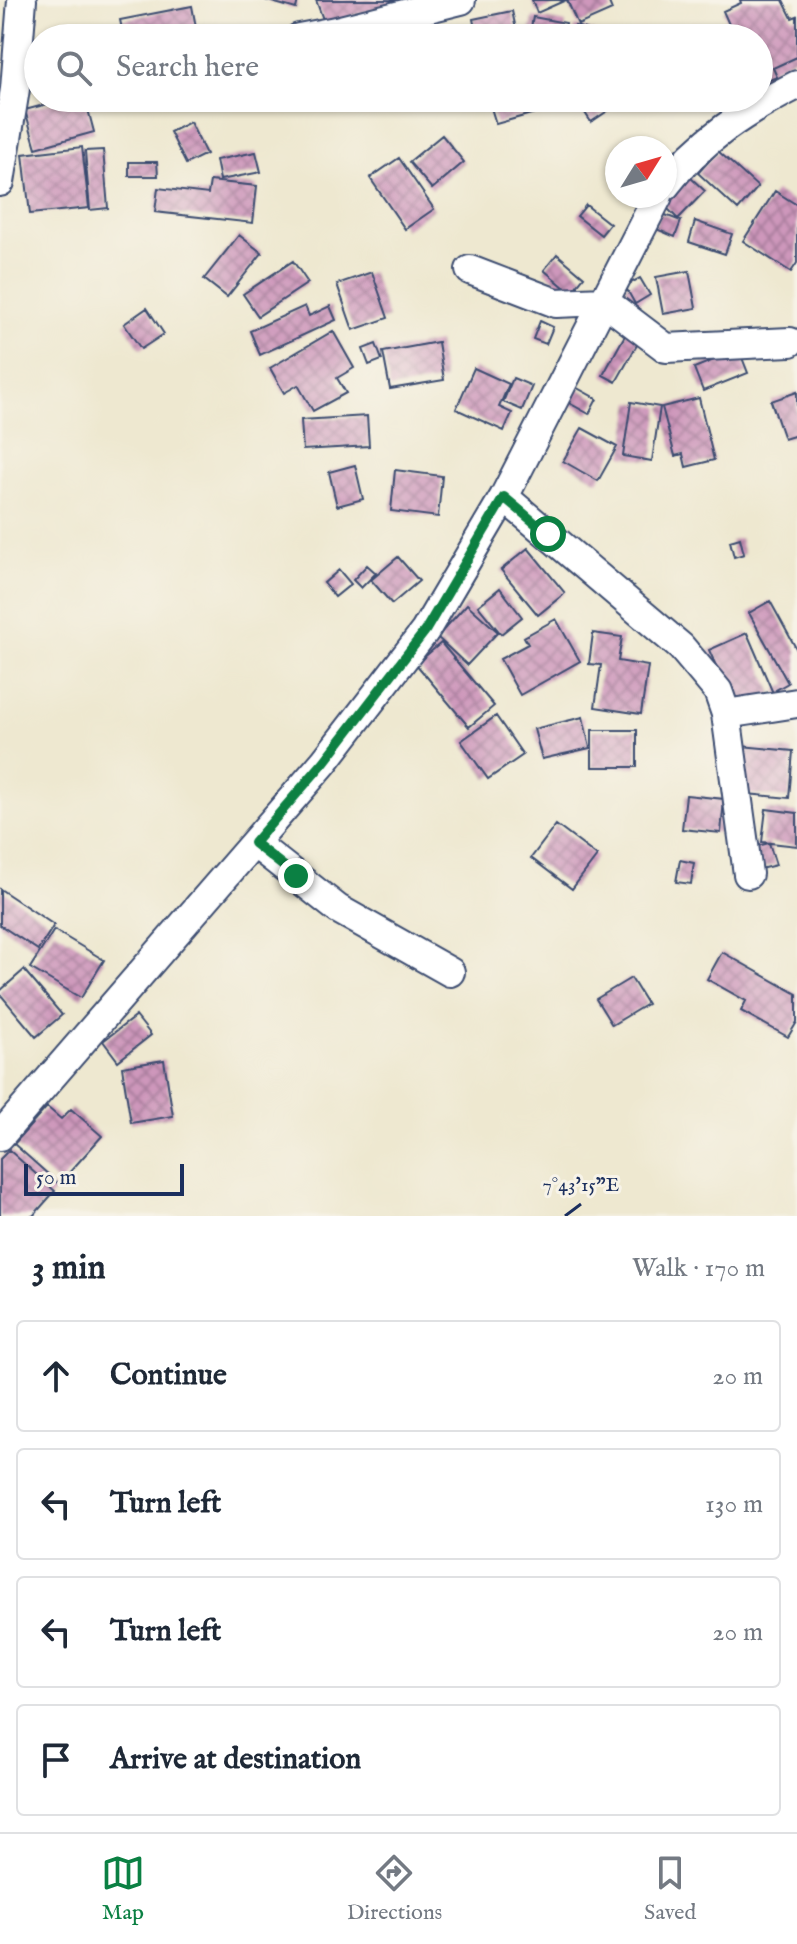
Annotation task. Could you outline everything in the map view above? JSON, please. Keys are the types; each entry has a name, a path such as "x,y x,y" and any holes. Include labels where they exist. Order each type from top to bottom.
{"street":[{"path":"22,0 24,35"},
{"path":"359,24 461,0"},
{"path":"773,97 797,85"},
{"path":"0,182 24,98"},
{"path":"677,172 705,141 748,112"},
{"path":"0,1136 324,762 425,631 504,497 652,208"},
{"path":"470,270 556,303 604,301 666,348 790,342"},
{"path":"504,497 681,647 718,691 726,714 748,874"},
{"path":"726,714 797,703"},
{"path":"254,843 338,909 450,972"}],"building":[{"path":"265,0 298,0 296,9"},
{"path":"316,0 398,0 328,24 325,24"},
{"path":"532,0 566,0 537,13"},
{"path":"567,0 608,0 612,10 578,24"},
{"path":"740,0 783,0 792,18 797,16 797,57 773,68 773,24 729,24 723,11 741,3"},
{"path":"192,6 195,24 121,24 120,20"},
{"path":"512,11 515,24 474,24 473,19"},
{"path":"533,17 566,23 566,24 532,24"},
{"path":"26,112 89,112 94,132 36,148"},
{"path":"492,112 538,112 496,124"},
{"path":"585,112 606,112 591,122"},
{"path":"190,122 206,154 186,164 170,132"},
{"path":"442,135 464,162 432,189 409,162"},
{"path":"82,147 89,208 30,214 23,154"},
{"path":"103,150 108,208 90,210 85,151"},
{"path":"718,151 758,187 738,210 698,173"},
{"path":"256,152 261,172 220,180 216,160"},
{"path":"399,158 434,209 405,229 370,178"},
{"path":"129,162 157,162 158,176 129,176"},
{"path":"690,177 705,191 678,219 667,208 677,208 677,190"},
{"path":"210,181 257,186 253,223 155,212 158,188 208,194"},
{"path":"775,191 797,205 797,263 791,272 743,241"},
{"path":"586,205 610,224 601,235 577,216"},
{"path":"660,213 681,221 675,237 654,228"},
{"path":"695,221 732,234 725,254 689,242"},
{"path":"239,235 262,253 227,297 204,279"},
{"path":"557,254 584,277 571,293 544,270"},
{"path":"293,261 308,283 258,316 243,294"},
{"path":"689,271 696,308 663,314 656,277"},
{"path":"372,272 388,318 353,330 337,284"},
{"path":"640,278 650,295 635,304 625,286"},
{"path":"305,306 309,316 330,306 336,320 260,355 250,331"},
{"path":"147,308 164,334 141,349 124,324"},
{"path":"540,321 553,327 546,344 533,339"},
{"path":"629,328 642,336 616,382 603,375"},
{"path":"333,331 354,368 337,378 346,393 313,411 298,385 284,393 270,368"},
{"path":"438,342 444,380 390,389 383,352"},
{"path":"376,344 382,360 369,365 363,349"},
{"path":"739,350 748,373 703,391 694,368"},
{"path":"474,368 509,384 499,407 512,413 504,431 456,409"},
{"path":"513,378 532,386 522,410 503,402"},
{"path":"570,384 597,399 589,414 562,399"},
{"path":"797,392 797,435 784,439 771,401"},
{"path":"699,398 714,460 686,467 683,454 675,456 662,407"},
{"path":"631,402 660,407 652,461 623,456"},
{"path":"367,416 369,446 303,450 301,420"},
{"path":"582,428 617,447 598,481 563,461"},
{"path":"355,465 363,499 337,506 329,472"},
{"path":"395,470 442,476 438,517 391,511"},
{"path":"740,538 744,554 734,557 730,541"},
{"path":"528,548 565,593 538,615 501,570"},
{"path":"398,557 419,581 392,604 371,580"},
{"path":"367,565 376,573 361,588 353,580"},
{"path":"339,570 351,584 335,597 324,583"},
{"path":"500,588 522,617 501,634 478,606"},
{"path":"770,601 797,650 797,688 780,698 776,690 788,683 749,613"},
{"path":"467,604 498,632 467,665 437,637"},
{"path":"556,619 580,661 520,695 500,659 528,644 524,637"},
{"path":"593,633 622,637 618,661 648,666 641,714 595,707 601,665 589,664"},
{"path":"747,633 773,693 735,709 709,650"},
{"path":"441,643 494,706 469,727 416,664"},
{"path":"496,716 523,755 488,779 461,741"},
{"path":"583,717 590,748 542,759 534,729"},
{"path":"592,730 637,730 637,767 592,767"},
{"path":"741,746 793,751 789,798 737,793"},
{"path":"686,795 724,799 721,833 682,829"},
{"path":"766,809 797,813 797,846 762,842"},
{"path":"556,825 597,856 572,889 531,858"},
{"path":"769,843 776,865 752,871 746,849"},
{"path":"680,860 694,863 691,884 676,882"},
{"path":"0,889 54,925 38,950 0,925"},
{"path":"54,930 104,960 81,998 30,968"},
{"path":"722,952 797,994 797,1022 788,1037 741,1011 746,1001 707,979"},
{"path":"24,970 62,1015 36,1037 0,994"},
{"path":"631,978 647,1004 612,1025 596,999"},
{"path":"136,1016 151,1035 118,1061 103,1041"},
{"path":"164,1060 173,1116 131,1123 122,1067"},
{"path":"47,1107 61,1119 71,1109 102,1136 59,1184 14,1144"},
{"path":"9,1150 55,1191 33,1216 0,1216 0,1159"}],"route":[{"path":"296,876 254,843 324,762 425,631 504,497 548,534"}]}
